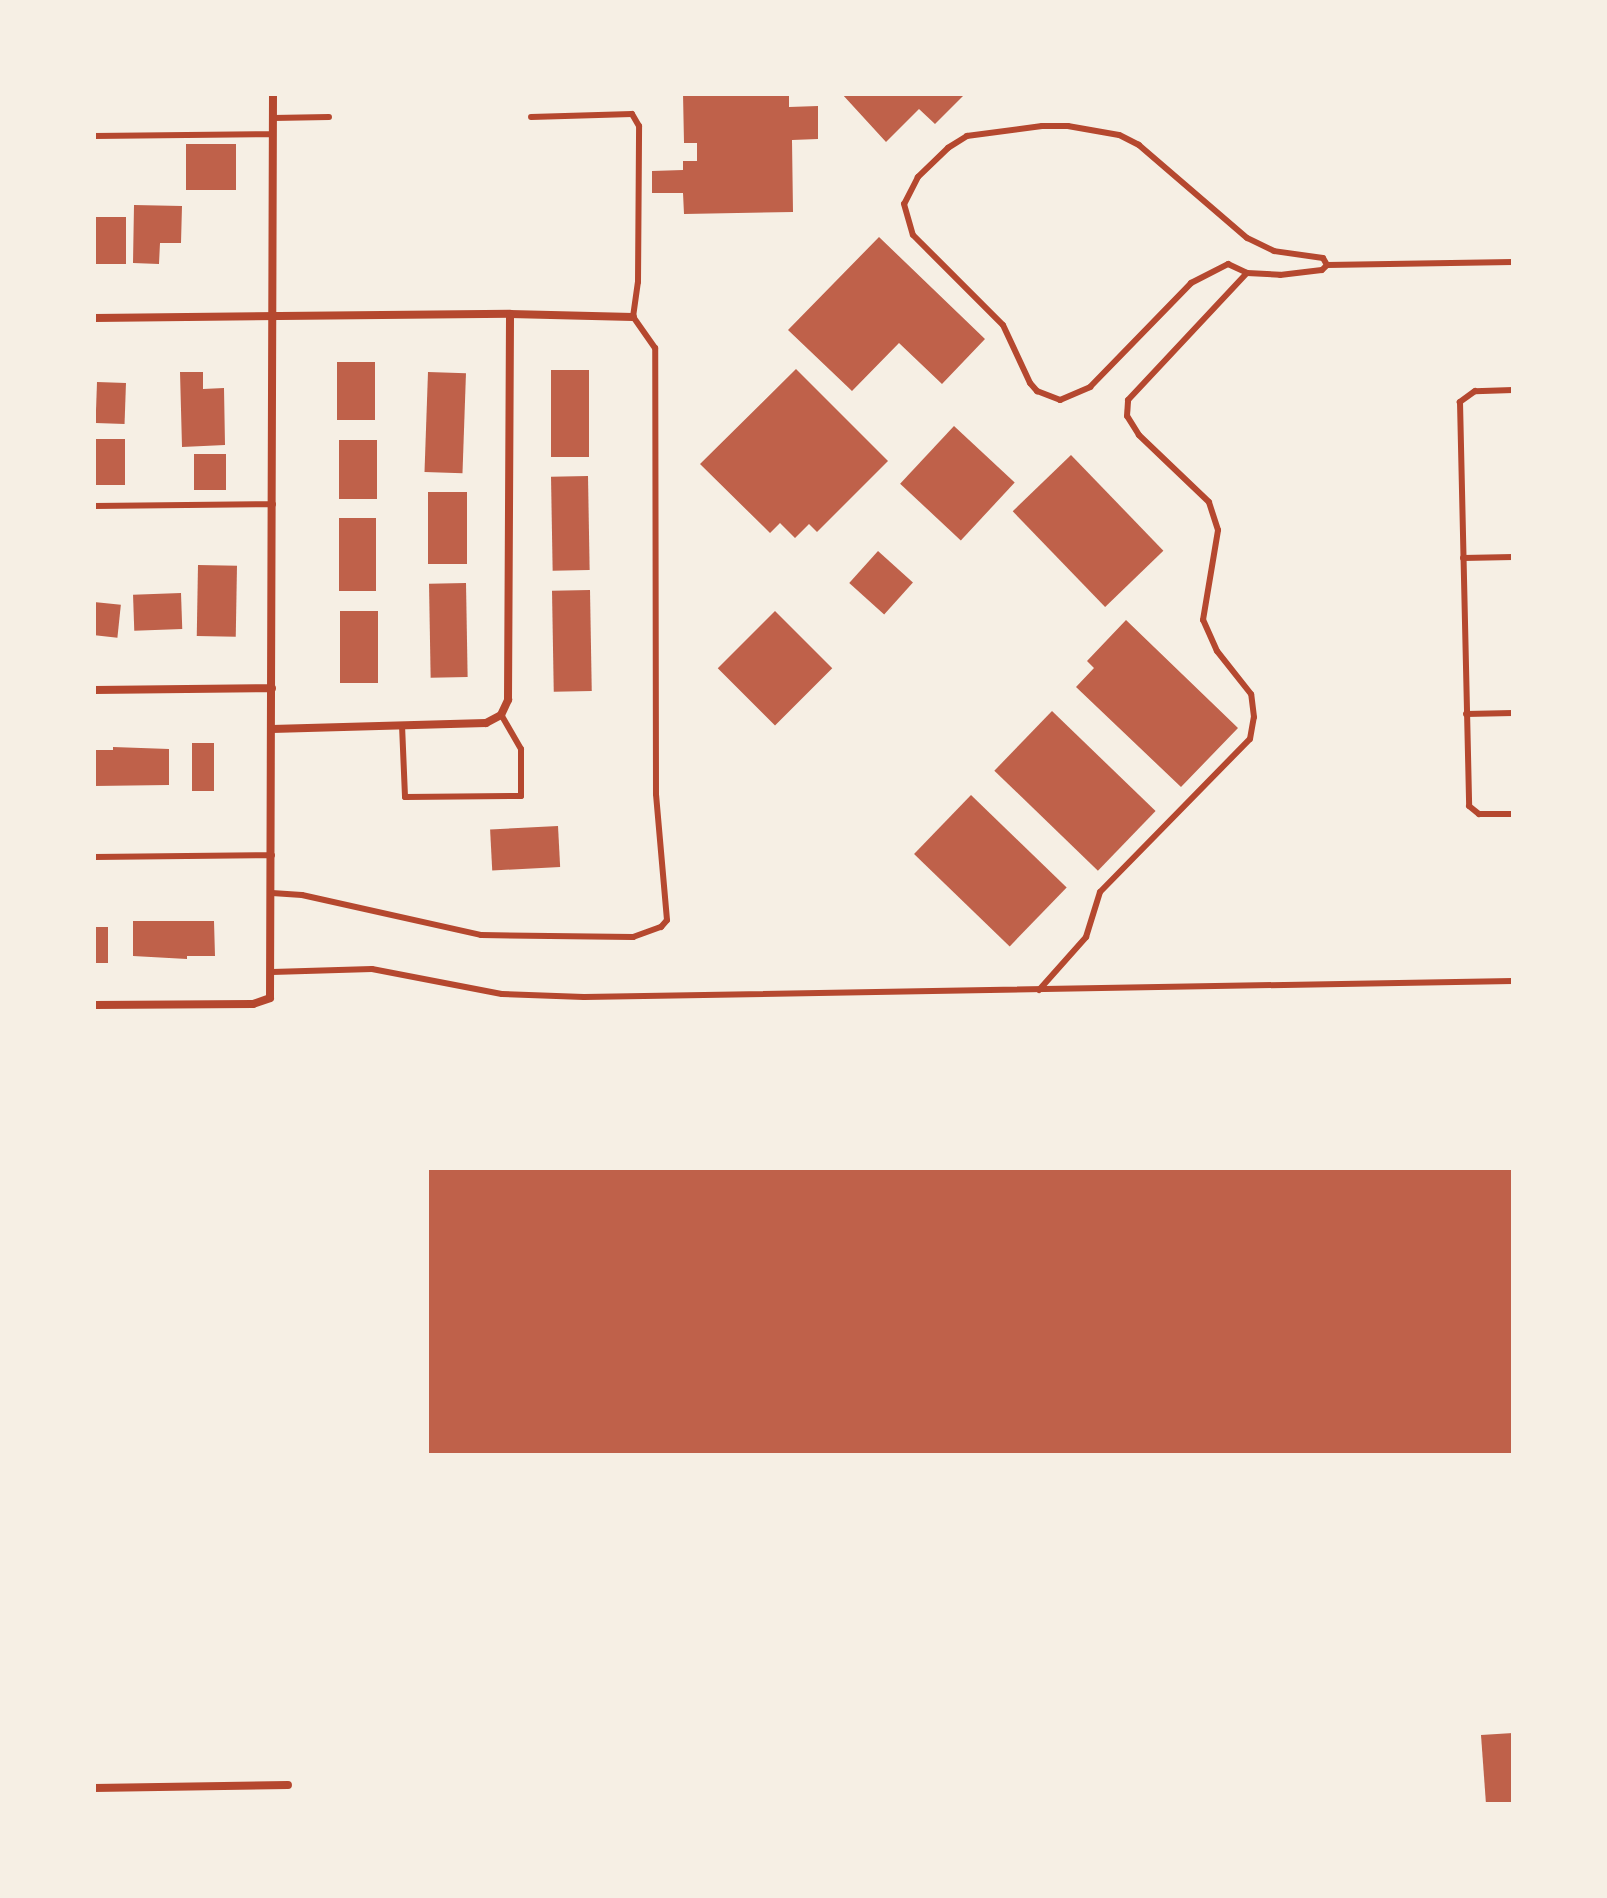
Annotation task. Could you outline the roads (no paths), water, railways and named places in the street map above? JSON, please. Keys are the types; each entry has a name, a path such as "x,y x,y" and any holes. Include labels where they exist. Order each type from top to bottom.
{"street":[{"path":"94,1005 253,1004 270,998 273,94"},
{"path":"94,318 510,314 633,317"},
{"path":"272,729 486,723 501,715 508,700 510,314"},
{"path":"94,690 272,688"},
{"path":"94,1788 288,1785"}],"lane":[{"path":"272,893 302,895 481,935 633,937 661,927 667,920 656,794 655,348 633,317 638,282 639,126 632,114 531,117"},
{"path":"273,118 329,117"},
{"path":"1327,265 1323,258 1274,251 1247,238 1139,145 1119,135 1068,126 1042,126 967,136 948,148 918,177 904,204 913,235 1003,325 1030,383 1037,391 1060,400 1090,387 1191,283 1228,264 1247,273 1280,275 1322,270 1327,265 1513,262"},
{"path":"94,136 273,134"},
{"path":"1039,990 1086,937 1100,892 1250,739 1254,717 1251,694 1217,651 1203,620 1218,530 1209,502 1139,435 1127,416 1128,400 1247,273"},
{"path":"1513,390 1475,391 1460,402 1469,806 1479,814 1513,814"},
{"path":"94,506 273,504"},
{"path":"1463,558 1513,557"},
{"path":"1466,714 1513,713"},
{"path":"402,725 405,797 521,796 521,749 501,715"},
{"path":"94,857 272,855"},
{"path":"272,972 372,969 502,994 584,997 1513,981"}]}
